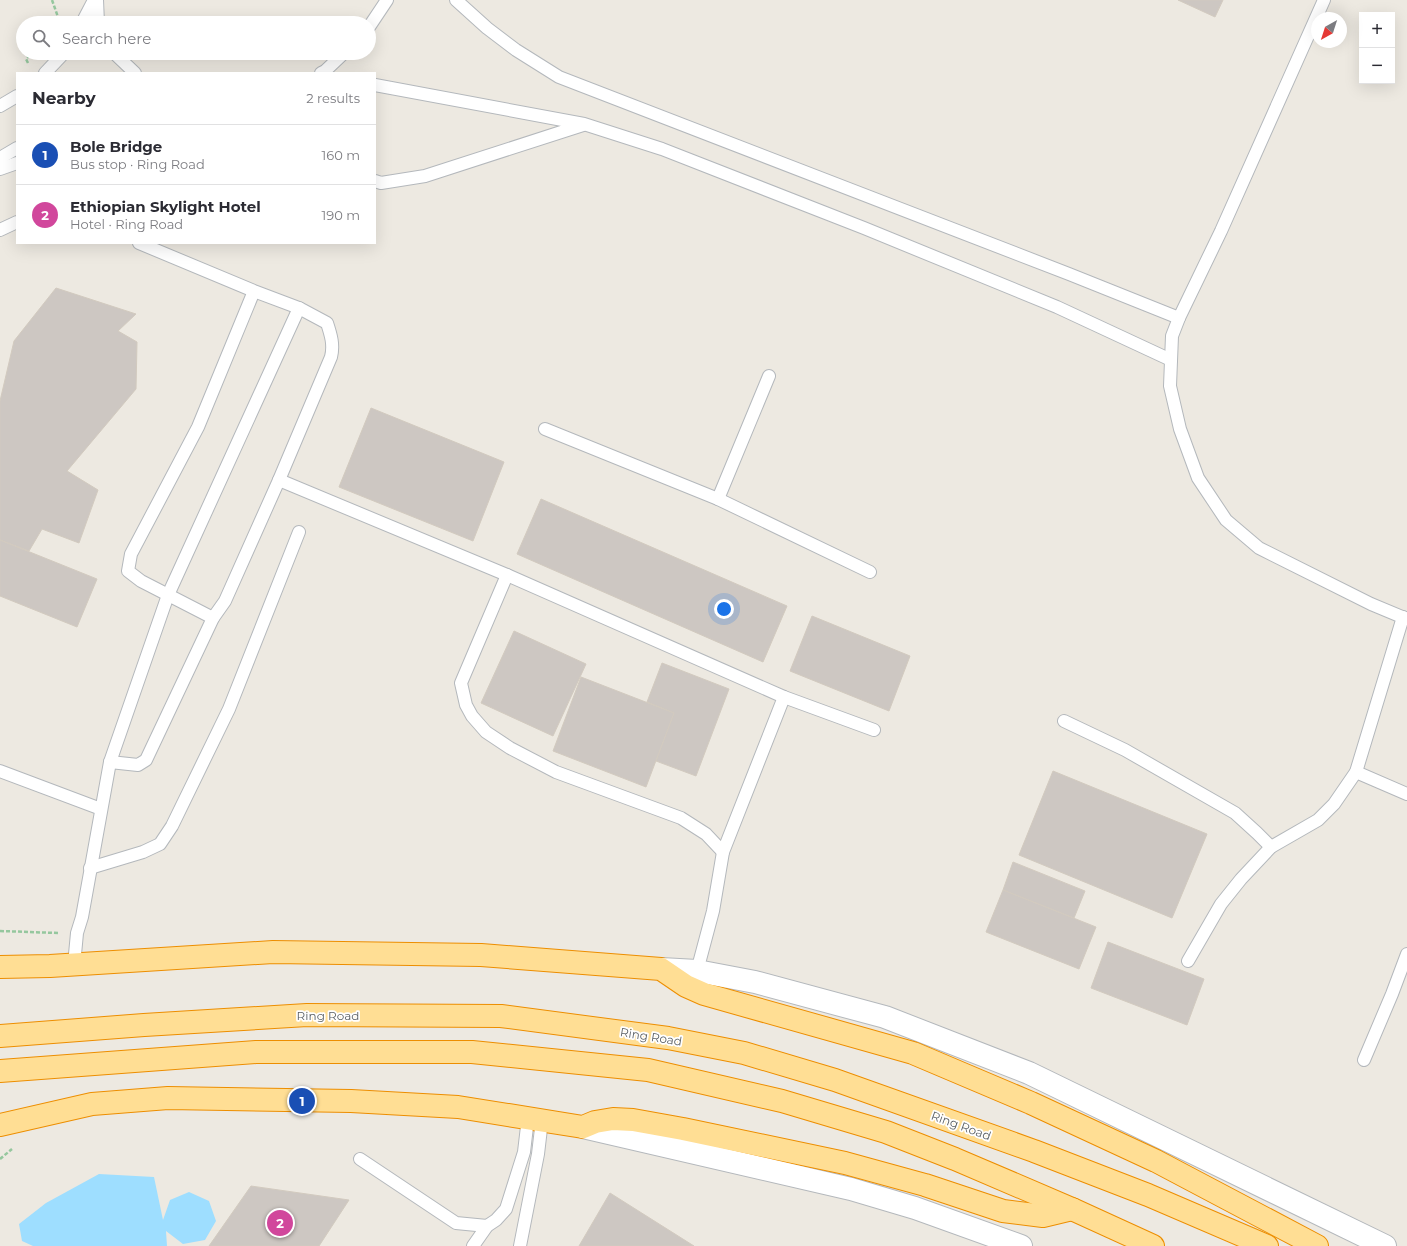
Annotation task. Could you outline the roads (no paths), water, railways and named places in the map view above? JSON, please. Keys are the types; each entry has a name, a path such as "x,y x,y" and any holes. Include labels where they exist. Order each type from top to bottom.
{"highway":[{"path":"0,967 74,965 273,952 481,955 661,969 686,986 704,994 913,1053 1031,1103 1156,1161 1317,1246"},
{"name":"Ring Road","path":"0,1036 307,1015 501,1016 668,1038 744,1053 835,1080 1034,1151 1141,1193 1267,1246"},
{"path":"0,1071 256,1052 472,1052 648,1070 782,1101 886,1132 955,1159 1072,1209 1153,1246"},
{"path":"0,1125 92,1104 168,1098 351,1101 458,1107 583,1127 595,1122 612,1119 683,1129 845,1163 925,1185 1003,1210 1043,1216 1072,1209"}],"street":[{"path":"661,969 697,971 755,982 885,1017 1022,1070 1385,1246"},
{"path":"583,1127 851,1189 915,1208 1021,1246"}],"lane":[{"path":"86,16 94,0"},
{"path":"97,0 98,16"},
{"path":"376,16 387,0"},
{"path":"456,0 487,28 510,46 559,77 1055,268 1179,318"},
{"path":"1188,961 1221,904 1241,879 1271,848 1318,820 1334,804 1356,772 1405,618 1371,604 1258,548 1226,520 1198,478 1180,429 1170,386 1172,336 1179,318 1221,231 1324,0"},
{"path":"46,72 57,60"},
{"path":"121,60 134,72"},
{"path":"326,72 337,60"},
{"path":"376,85 584,124 662,149 864,228 1057,307 1171,360"},
{"path":"0,106 16,97"},
{"path":"376,181 381,183 424,176 584,124"},
{"path":"0,158 16,149"},
{"path":"0,169 16,163"},
{"path":"0,230 16,222"},
{"path":"110,762 138,765 146,760 213,618 225,601 279,480 333,350 332,339 327,323 299,308 141,244"},
{"path":"213,618 141,581 128,571 131,554 198,427 254,291"},
{"path":"74,965 77,933 82,917 110,762 168,595 299,308"},
{"path":"718,499 769,376"},
{"path":"546,429 718,499 870,572"},
{"path":"279,480 507,575 784,696 874,730"},
{"path":"90,868 143,852 160,844 172,826 229,709 299,532"},
{"path":"507,575 461,683 466,705 472,716 486,732 510,748 556,772 681,818 706,834 723,852"},
{"path":"697,971 713,911 723,852 784,696"},
{"path":"1064,721 1125,750 1235,813 1271,848"},
{"path":"0,771 101,809"},
{"path":"1356,772 1407,794"},
{"path":"1364,1060 1407,954"},
{"path":"473,1246 487,1226 496,1220 506,1209 535,1119"},
{"path":"520,1246 538,1154 535,1119"},
{"path":"360,1160 456,1223 487,1226"}],"water":[{"path":"99,1174 154,1177 163,1220 170,1200 189,1192 209,1201 216,1221 205,1240 183,1244 166,1231 167,1246 33,1246 22,1241 19,1224 46,1203"}],"place":[{"name":"Bole Bridge","path":"302,1101"},
{"name":"Ethiopian Skylight Hotel","path":"280,1223"}]}
